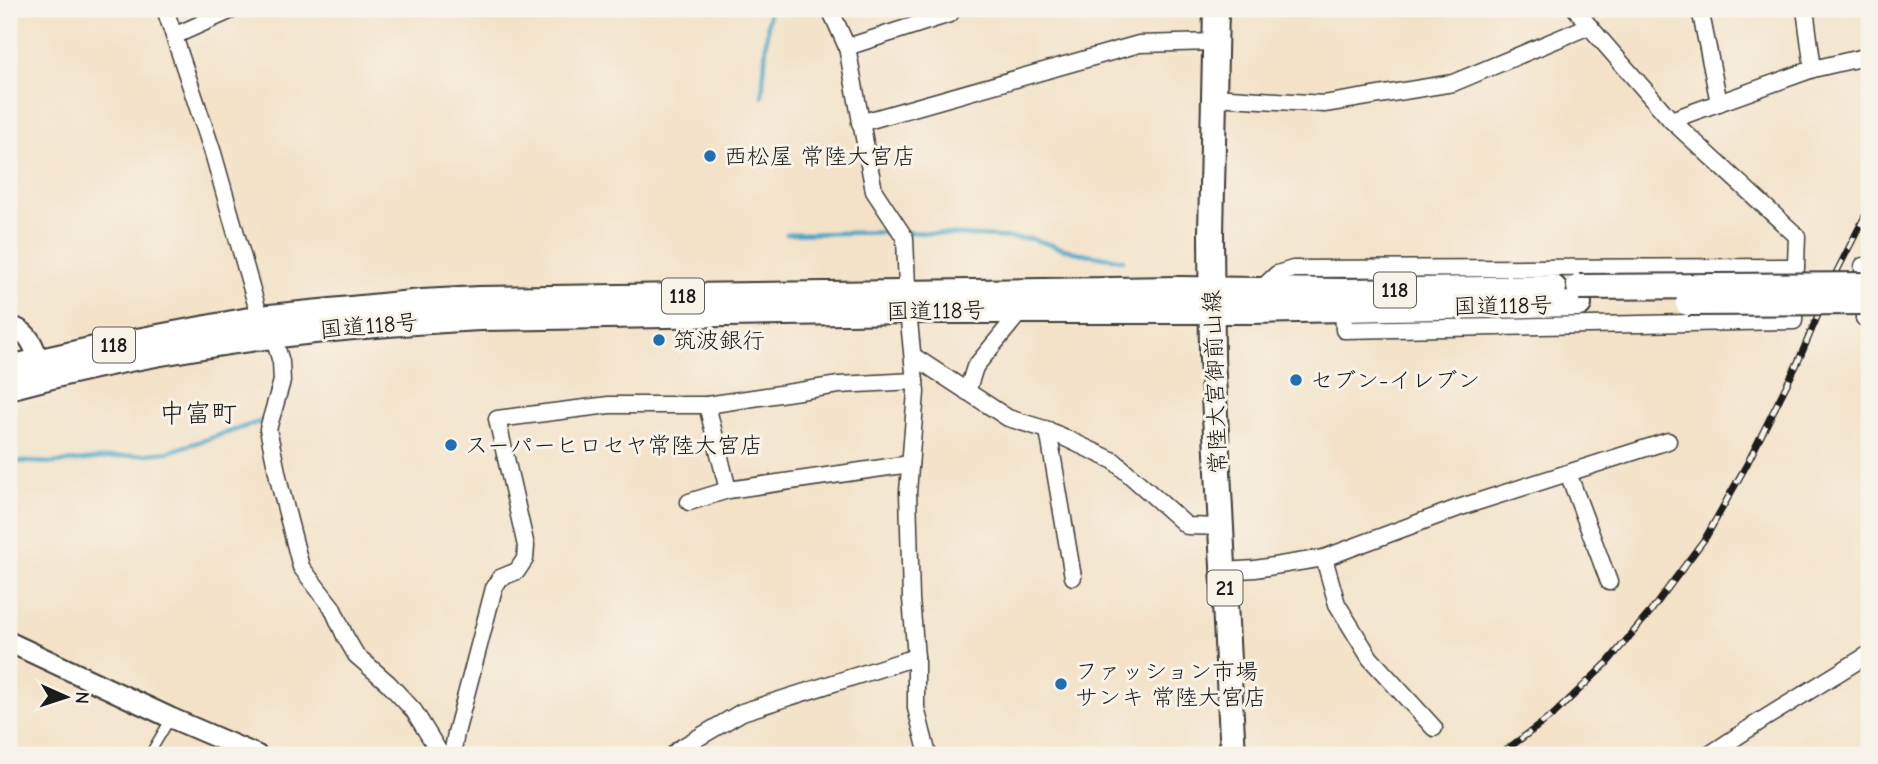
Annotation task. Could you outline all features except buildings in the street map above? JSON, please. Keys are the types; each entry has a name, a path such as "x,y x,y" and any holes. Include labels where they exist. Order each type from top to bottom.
{"main road":[{"name":"常陸大宮御前山線","path":"1216,9 1211,232 1212,358 1233,755"},
{"name":"国道118号","path":"9,387 41,369 200,328 267,327 422,302 479,299 908,302 1211,300 1343,309 1579,296 1869,285"},
{"name":"国道118号","path":"908,302 1021,311 1211,300 1261,289 1869,302"},
{"name":"国道118号","path":"9,368 41,369"}],"street":[{"path":"165,9 267,327 281,362 282,381 268,429 301,567 332,607 356,655 414,711 441,755"},
{"path":"174,36 234,9"},
{"path":"830,9 847,47 874,191 905,238 916,392 908,492 911,599 916,657 916,708 928,755"},
{"path":"1343,309 1343,330 1794,321 1797,236 1671,120 1576,9"},
{"path":"1700,9 1719,103"},
{"path":"1805,9 1813,69"},
{"path":"847,47 950,14"},
{"path":"1214,97 1324,104 1453,83 1588,26"},
{"path":"860,123 1139,44 1216,42"},
{"path":"1671,120 1813,69 1869,56"},
{"path":"1869,266 1863,266 1864,318 1869,318"},
{"path":"1261,289 1277,274 1293,269 1796,267"},
{"path":"967,392 975,367 1021,311"},
{"path":"9,326 28,337 34,346 41,369"},
{"path":"913,356 1008,418 1048,430 1115,461 1187,526 1222,527"},
{"path":"452,755 494,588 500,578 517,571 525,559 526,546 497,419 609,405 707,405 839,385 915,381"},
{"path":"707,405 728,490"},
{"path":"1048,430 1073,577"},
{"path":"1224,571 1324,558 1458,508 1668,441"},
{"path":"689,502 728,490 910,464"},
{"path":"1568,473 1609,582"},
{"path":"1324,558 1337,604 1370,658 1434,728"},
{"path":"9,642 257,755"},
{"path":"1709,755 1869,654"},
{"path":"673,755 689,742 742,712 916,657"}],"lane":[{"path":"149,755 171,718"}],"waterway":[{"path":"762,96 769,9"},
{"path":"787,234 894,232"},
{"path":"907,232 1032,239 1074,252 1123,260"},
{"path":"9,461 54,463 168,452 259,422"}],"railway":[{"path":"1499,755 1553,715 1607,663 1651,611 1706,537 1747,464 1798,362 1835,275 1869,208"}],"place":[{"name":"西松屋 常陸大宮店","path":"710,156"},
{"name":"筑波銀行","path":"659,340"},
{"name":"セブン-イレブン","path":"1296,380"},
{"name":"スーパーヒロセヤ常陸大宮店","path":"451,445"},
{"name":"ファッション市場 サンキ 常陸大宮店","path":"1061,684"}],"district":[{"name":"中富町","path":"198,414"}]}
